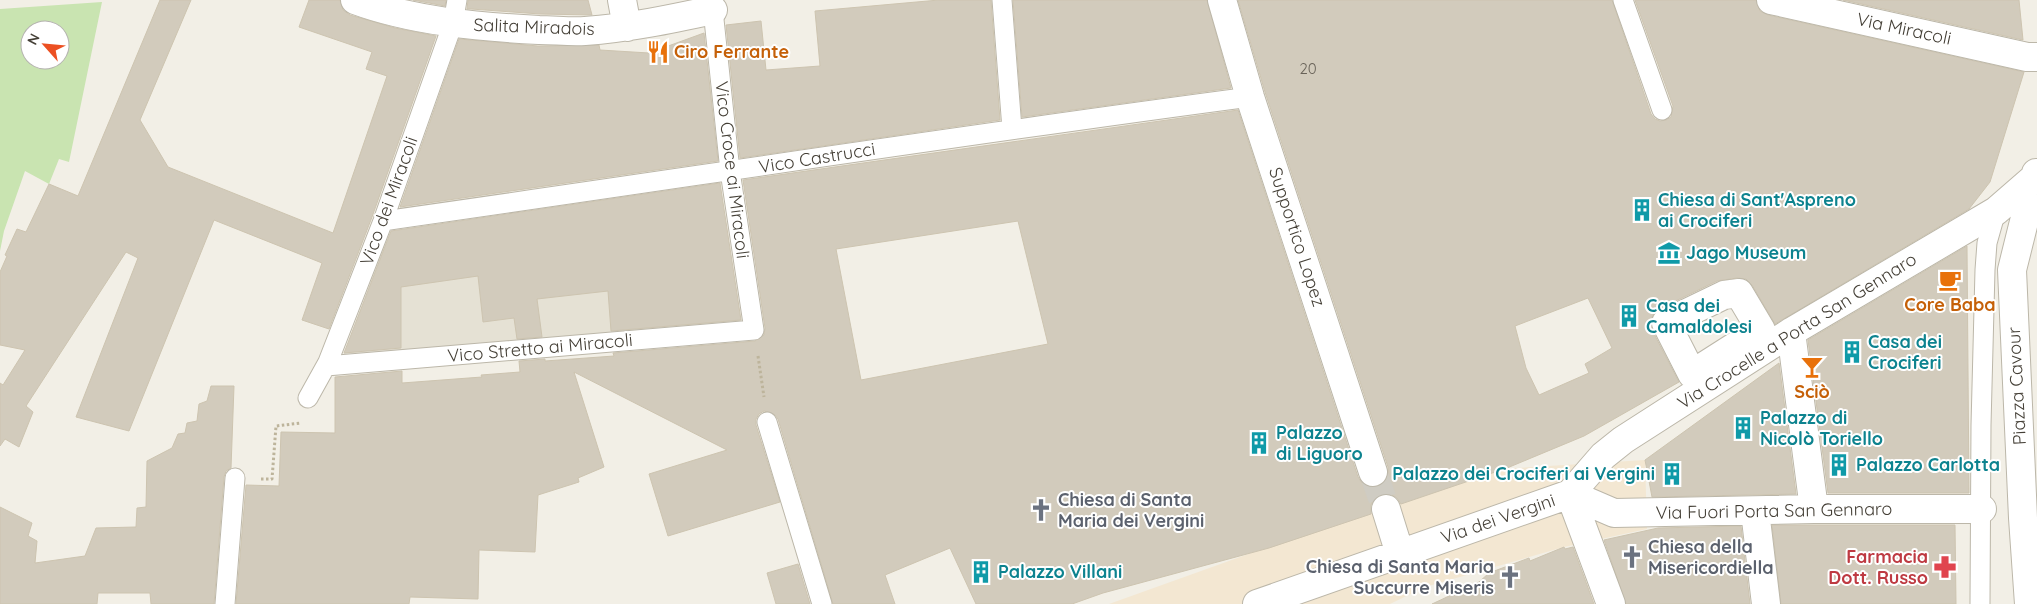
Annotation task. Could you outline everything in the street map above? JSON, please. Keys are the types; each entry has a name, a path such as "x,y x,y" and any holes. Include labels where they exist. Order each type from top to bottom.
{"street":[{"name":"Salita Miradois","path":"355,0 374,7 455,11 518,29 584,32 653,23 714,10"},
{"path":"622,0 627,26"},
{"name":"Supportico Lopez","path":"1222,0 1250,97 1374,472"},
{"name":"Via Miracoli","path":"1771,0 2018,55 2037,57"},
{"name":"Via Crocelle a Porta San Gennaro","path":"1570,494 1603,456 1623,440 1791,332 1996,211 2036,175"},
{"name":"Piazza Cavour","path":"2029,604 2012,270 2036,175"},
{"path":"1791,332 1814,509"},
{"path":"1570,494 1611,604"},
{"name":"Via Fuori Porta San Gennaro","path":"1570,494 1614,513 1814,509 1982,509"},
{"name":"Via dei Vergini","path":"1257,604 1570,494"},
{"path":"1386,509 1400,554"},
{"path":"1755,511 1766,604"}],"lane":[{"path":"1002,0 1012,128"},
{"path":"1623,0 1662,110"},
{"name":"Vico Croce ai Miracoli","path":"714,10 730,171 754,330"},
{"name":"Vico dei Miracoli","path":"308,398 326,366 383,221 455,11"},
{"name":"Vico Castrucci","path":"383,221 1012,128 1250,97"},
{"path":"1980,604 1981,425 1985,270 1987,243 1996,211"},
{"name":"Vico Stretto ai Miracoli","path":"326,366 754,330"},
{"path":"767,422 822,604"},
{"path":"225,604 235,478"}],"path":[{"path":"754,330 767,422"},
{"path":"235,478 272,479 276,426 304,422 308,398"}],"shaded area":[{"path":"442,228 733,271 740,322 517,343 344,354 388,234"},
{"path":"1645,460 1647,529 1564,547 1425,587 1390,604 1109,604 1254,552 1502,469"}],"green space":[{"path":"102,2 69,162 59,159 49,184 25,171 4,231 0,251 0,9"}],"building":[{"path":"160,0 191,0 140,120 168,167 333,233 387,76 366,69 372,52 299,27 309,0 340,0 343,10 350,15 395,28 436,36 372,217 329,329 302,320 322,263 214,220 129,431 76,417 138,258 126,252 26,406 33,412 19,447 5,439 0,446 0,383 3,385 25,350 0,345 0,272 7,256 5,255 17,229 26,232 49,184 78,196"},
{"path":"413,0 446,0 445,6"},
{"path":"468,0 588,0 592,15 467,9"},
{"path":"939,0 991,0 1000,120 740,158 726,25 761,21 766,70 820,66 815,11"},
{"path":"1013,0 1207,0 1231,88 1022,117"},
{"path":"1238,0 1612,0 1651,114 1660,121 1671,117 1673,106 1635,0 1756,0 1760,11 1768,15 2024,72 1990,182 1969,209 1775,324 1752,285 1746,279 1737,278 1717,281 1659,309 1653,315 1650,323 1679,382 1584,436 1507,468 1401,504 1397,498 1390,494 1381,494 1374,499 1371,505 1371,514 1269,548 1103,593 1072,604 976,604 950,548 885,575 895,604 833,604 778,419 774,414 764,411 759,414 756,419 756,425 780,502 668,536 649,474 727,450 574,372 604,467 578,478 579,482 538,495 535,552 479,550 478,599 410,597 409,604 236,604 246,485 279,486 281,432 335,433 335,377 402,371 402,383 482,377 481,375 520,372 519,361 614,356 613,353 755,341 764,335 765,328 743,180 1238,110 1358,477 1362,483 1369,487 1378,487 1384,483 1388,476 1388,467 1265,92","holes":["1018,221 1048,344 861,380 836,249","1588,298 1612,348 1585,364 1589,373 1539,395 1526,368 1515,326"]},
{"path":"1843,0 2019,0 2023,40"},
{"path":"704,33 718,161 400,207 459,39 538,46 599,45 600,50 649,53"},
{"path":"720,183 741,320 611,331 608,291 537,299 542,337 517,339 514,318 483,322 478,276 401,287 401,348 344,353 391,231"},
{"path":"1967,246 1969,493 1828,493 1808,340"},
{"path":"1779,363 1796,494 1652,497 1645,460"},
{"path":"211,386 234,386 231,468 226,471 224,477 214,604 151,604 150,593 98,593 97,604 0,604 0,507 32,523 28,536 37,541 35,563 85,556 96,528 136,527 137,508 146,507 147,461 172,448 178,434 185,433 187,423 197,421 199,404 207,401"},
{"path":"1772,525 1955,525 1956,604 1781,604"},
{"path":"1741,526 1750,604 1626,604 1604,540 1658,528"},
{"path":"1564,547 1565,549 1573,547 1594,604 1432,604 1479,582 1489,573 1529,558 1530,561"},
{"path":"798,564 810,604 776,604 767,573"}],"tunnel":[{"path":"1373,472 1386,509"}],"place":[{"name":"Ciro Ferrante","path":"658,52"},
{"name":"Chiesa di Sant'Aspreno ai Crociferi","path":"1642,210"},
{"name":"Jago Museum","path":"1669,253"},
{"name":"Core Baba","path":"1950,280"},
{"name":"Casa dei Camaldolesi","path":"1629,316"},
{"name":"Casa dei Crociferi","path":"1852,352"},
{"name":"Sciò","path":"1812,367"},
{"name":"Palazzo di Nicolò Toriello","path":"1743,428"},
{"name":"Palazzo di Liguoro","path":"1259,443"},
{"name":"Palazzo Carlotta","path":"1839,465"},
{"name":"Palazzo dei Crociferi ai Vergini","path":"1672,474"},
{"name":"Chiesa di Santa Maria dei Vergini","path":"1041,510"},
{"name":"Chiesa della Misericordiella","path":"1632,557"},
{"name":"Farmacia Dott. Russo","path":"1945,567"},
{"name":"Palazzo Villani","path":"981,572"},
{"name":"Chiesa di Santa Maria Succurre Miseris","path":"1510,577"}]}
